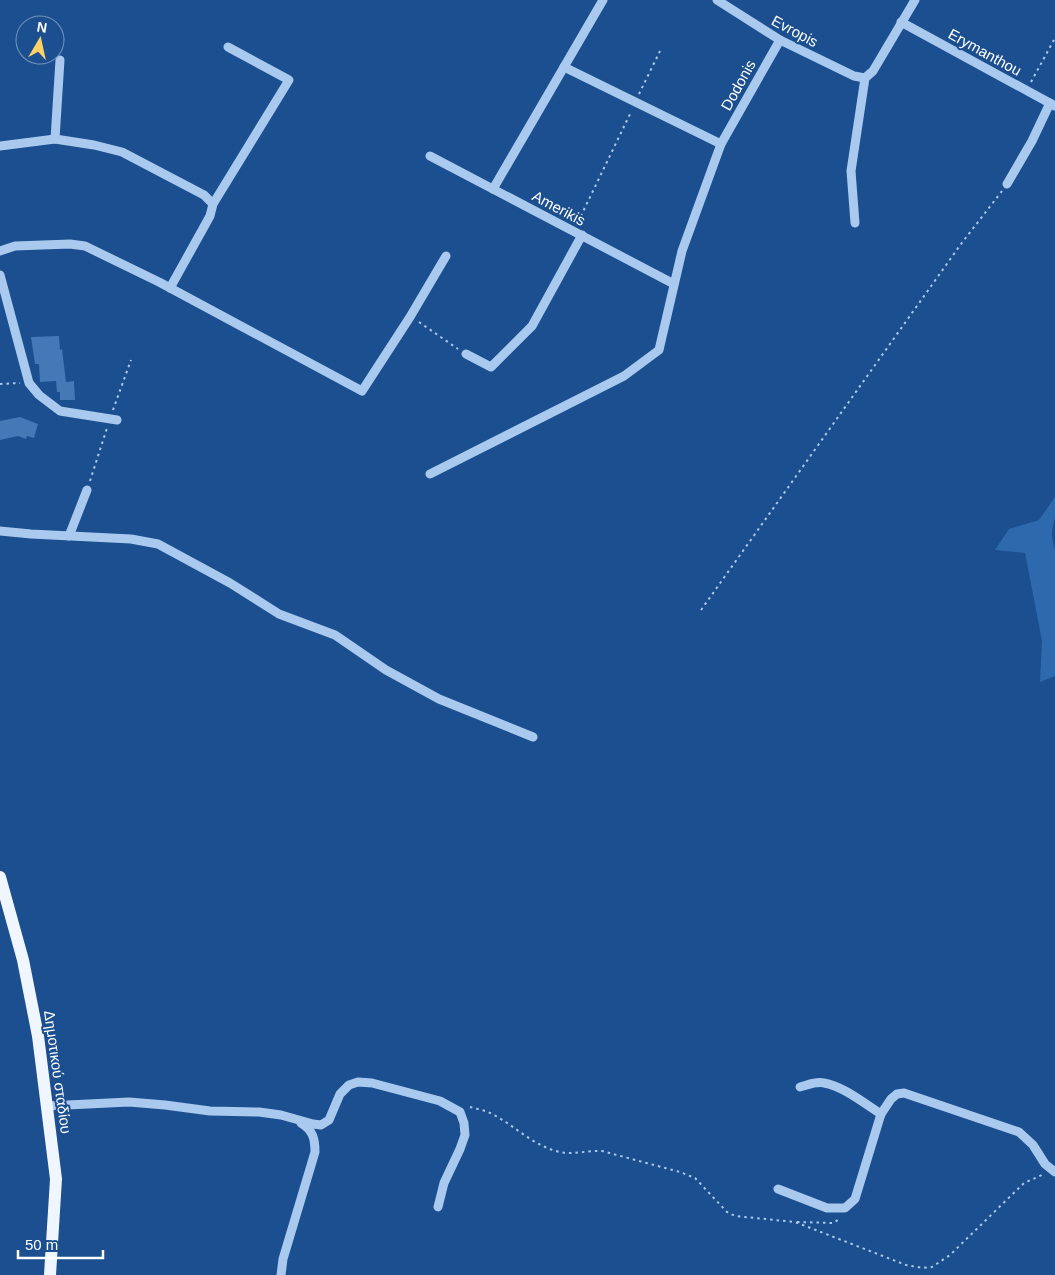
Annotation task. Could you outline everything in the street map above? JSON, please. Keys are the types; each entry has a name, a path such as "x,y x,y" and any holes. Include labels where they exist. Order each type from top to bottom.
{"main road":[{"name":"Δημοτικού σταδίου","path":"0,880 23,960 38,1036 47,1106 56,1179 50,1275"}],"street":[{"path":"493,189 603,0"},
{"name":"Evropis","path":"717,0 780,40 854,76 865,78"},
{"path":"855,223 852,171 865,78 873,71 915,0"},
{"name":"Erymanthou","path":"901,22 1052,104"},
{"name":"Dodonis","path":"430,474 624,376 659,350 682,251 721,144 780,40"},
{"path":"170,288 210,216 213,204 289,80 228,47"},
{"path":"55,139 60,65"},
{"path":"564,67 721,144"},
{"path":"1008,184 1052,104"},
{"path":"0,146 55,139 94,145 122,152 204,194 213,204"},
{"name":"Amerikis","path":"430,156 674,284"},
{"path":"466,354 491,367 532,326 578,233"},
{"path":"0,251 15,246 70,244 85,246 170,288 362,391 410,317 446,256"},
{"path":"0,275 29,383 39,395 60,411 118,420"},
{"path":"69,536 87,490"},
{"path":"0,531 131,538 158,544 230,583 279,614 335,635 386,670 440,699 533,737"},
{"path":"47,1106 129,1102 210,1111 259,1112 321,1125 329,1120 340,1094 349,1085 358,1082 372,1083 440,1101 460,1112 464,1123 464,1135 460,1149 444,1182 438,1207"},
{"path":"800,1087 813,1083 824,1083 845,1091 881,1114"},
{"path":"778,1189 827,1208 845,1208 855,1199 881,1114 891,1099 897,1094 904,1092 1018,1132 1033,1145 1051,1173"},
{"path":"281,1275 315,1144 313,1134 309,1128 297,1120"}],"path":[{"path":"1027,90 1055,38"},
{"path":"578,233 635,102 660,51"},
{"path":"702,610 961,244 1008,184"},
{"path":"410,317 466,354"},
{"path":"0,384 29,383"},
{"path":"450,1106 468,1107 491,1113 529,1139 556,1151 574,1154 602,1151 688,1175 695,1178 727,1212 734,1216 795,1222 833,1223 844,1217 845,1208"},
{"path":"795,1222 906,1265 923,1268 932,1267 950,1255 1024,1182 1039,1175 1051,1173"}],"shaded area":[{"path":"1055,497 1055,518 1052,534 1055,550 1055,676 1040,682 1042,641 1025,553 995,550 1009,529 1039,520"}],"building":[{"path":"59,336 66,382 74,381 75,400 60,400 60,392 57,392 56,381 40,382 39,364 35,364 31,337"},
{"path":"20,417 38,424 34,438 27,436 26,439 18,436 0,440 0,421"}]}
